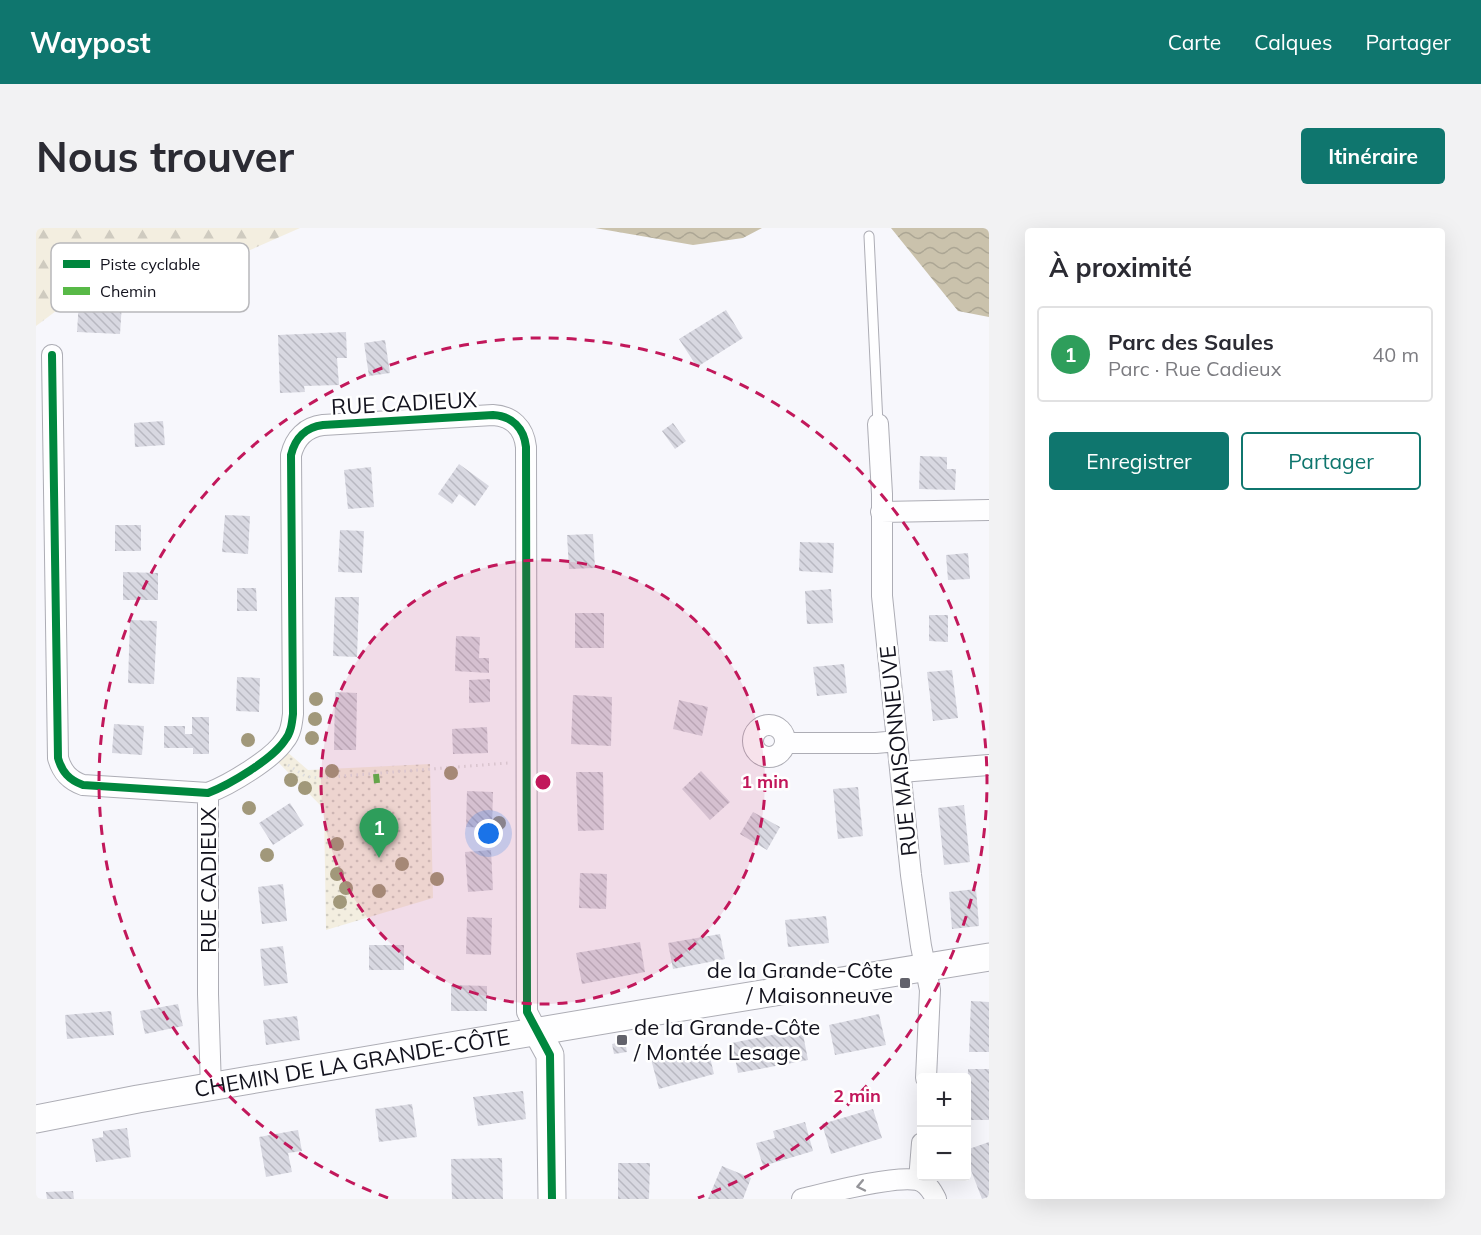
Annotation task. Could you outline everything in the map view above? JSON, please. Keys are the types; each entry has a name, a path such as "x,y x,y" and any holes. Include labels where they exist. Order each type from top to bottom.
{"main road":[{"name":"CHEMIN DE LA GRANDE-CÔTE","path":"36,1119 989,957"},
{"path":"538,1033 550,1055 552,1199"}],"street":[{"path":"52,355 57,752 59,763 68,777 83,785 208,793"},
{"name":"RUE CADIEUX","path":"212,1088 208,994 208,793 225,786 274,752 285,741 292,722 294,702 292,449 298,438 306,431 323,425 493,416 504,417 514,422 522,431 526,447 527,1012 538,1033"},
{"name":"RUE MAISONNEUVE","path":"878,424 882,596 911,875 930,990 926,1073"},
{"path":"881,512 989,510"},
{"path":"786,743 897,741"},
{"path":"901,772 989,765"},
{"path":"802,1199 897,1180 917,1180"},
{"path":"920,1181 928,1186 936,1199"}],"lane":[{"path":"869,236 878,424"}],"path":[{"path":"279,758 298,772 317,778 518,762"}],"green space":[{"path":"36,228 300,228 249,250 249,243 51,243 51,312 55,312 36,326"},
{"path":"286,751 308,770 430,764 433,898 326,930 324,809 276,760"}],"water":[{"path":"595,228 762,228 743,238 693,245"},
{"path":"891,228 989,228 989,317 958,311"}],"building":[{"path":"726,310 743,338 697,367 679,339"},
{"path":"78,312 121,312 120,334 77,332"},
{"path":"346,332 347,358 337,358 339,385 304,386 305,392 280,393 278,335"},
{"path":"385,340 390,373 369,376 364,343"},
{"path":"163,421 165,445 135,447 134,423"},
{"path":"673,423 686,441 675,449 662,431"},
{"path":"920,456 947,457 947,469 956,469 955,490 919,489"},
{"path":"459,464 489,486 475,506 459,494 452,504 438,494"},
{"path":"371,467 374,507 348,509 344,470"},
{"path":"225,515 250,516 248,554 222,552"},
{"path":"115,525 141,525 141,551 115,551"},
{"path":"340,530 364,531 362,573 338,572"},
{"path":"593,534 595,568 569,569 567,535"},
{"path":"800,542 834,543 833,573 799,571"},
{"path":"968,553 970,579 948,580 946,555"},
{"path":"123,572 158,573 158,600 123,600"},
{"path":"237,588 256,588 257,611 237,611"},
{"path":"831,589 833,623 807,624 805,591"},
{"path":"335,597 359,597 357,657 333,656"},
{"path":"575,613 604,613 604,648 575,648"},
{"path":"929,615 948,615 948,642 929,641"},
{"path":"130,620 157,621 154,684 128,683"},
{"path":"456,636 480,637 479,658 489,658 489,673 455,671"},
{"path":"844,664 847,693 817,696 813,667"},
{"path":"952,670 958,718 933,721 927,672"},
{"path":"237,677 260,678 259,712 236,711"},
{"path":"490,679 490,702 469,703 469,680"},
{"path":"335,692 357,693 356,750 334,750"},
{"path":"573,695 612,697 611,746 571,744"},
{"path":"679,700 708,707 702,736 673,729"},
{"path":"192,717 209,717 209,754 193,754 193,748 164,748 164,726 185,726 185,734 192,734"},
{"path":"114,724 144,726 142,755 112,753"},
{"path":"487,727 488,753 453,754 452,729"},
{"path":"701,771 730,802 710,820 682,789"},
{"path":"576,772 603,772 604,830 578,831"},
{"path":"858,787 863,836 838,839 833,789"},
{"path":"467,791 493,792 492,828 466,827"},
{"path":"290,803 304,825 273,845 259,823"},
{"path":"964,805 970,862 944,865 938,808"},
{"path":"753,812 780,827 767,850 740,834"},
{"path":"491,850 493,890 468,892 465,852"},
{"path":"580,873 607,874 606,909 579,908"},
{"path":"283,884 287,921 262,924 258,887"},
{"path":"976,889 979,926 952,929 949,892"},
{"path":"826,916 829,943 788,947 785,920"},
{"path":"467,917 492,918 491,955 466,954"},
{"path":"720,934 725,959 673,969 668,943"},
{"path":"640,942 645,972 582,984 576,953"},
{"path":"369,945 404,945 404,970 369,970"},
{"path":"283,946 288,983 264,986 260,949"},
{"path":"451,985 487,986 487,1011 451,1011"},
{"path":"971,1001 989,1002 989,1052 969,1052"},
{"path":"178,1004 183,1026 145,1034 140,1011"},
{"path":"111,1011 114,1035 67,1039 65,1015"},
{"path":"879,1014 886,1045 835,1055 829,1025"},
{"path":"297,1016 300,1040 266,1045 263,1020"},
{"path":"802,1029 808,1060 738,1073 732,1043"},
{"path":"625,1041 627,1052 614,1054 612,1044"},
{"path":"707,1045 714,1074 659,1089 651,1059"},
{"path":"968,1069 989,1069 989,1120 971,1120 971,1073 968,1073"},
{"path":"523,1091 526,1119 478,1126 473,1097"},
{"path":"412,1104 417,1137 379,1142 375,1109"},
{"path":"873,1109 882,1138 831,1154 822,1124"},
{"path":"805,1122 813,1151 763,1166 756,1143 775,1138 773,1131"},
{"path":"127,1128 131,1157 96,1162 92,1139 103,1137 103,1131"},
{"path":"298,1130 302,1151 288,1153 292,1172 266,1177 259,1137"},
{"path":"989,1142 989,1197 982,1199 971,1170 971,1148"},
{"path":"502,1158 503,1199 452,1199 451,1159"},
{"path":"618,1163 650,1163 649,1199 618,1199"},
{"path":"722,1166 751,1178 743,1199 708,1199"},
{"path":"73,1191 74,1199 47,1199 46,1192"}],"marked path":[{"path":"376,774 377,783"}],"cycle path":[{"path":"52,355 58,758 67,775 83,785 208,793 261,763 287,737 293,714 291,455 295,443 302,434 311,428 323,425 493,415 506,418 516,424 523,434 526,447 527,1012 550,1055 552,1199"}],"place":[{"name":"Parc des Saules","path":"379,858"},
{"name":"de la Grande-Côte / Maisonneuve","path":"905,983"},
{"name":"de la Grande-Côte / Montée Lesage","path":"622,1040"}]}
